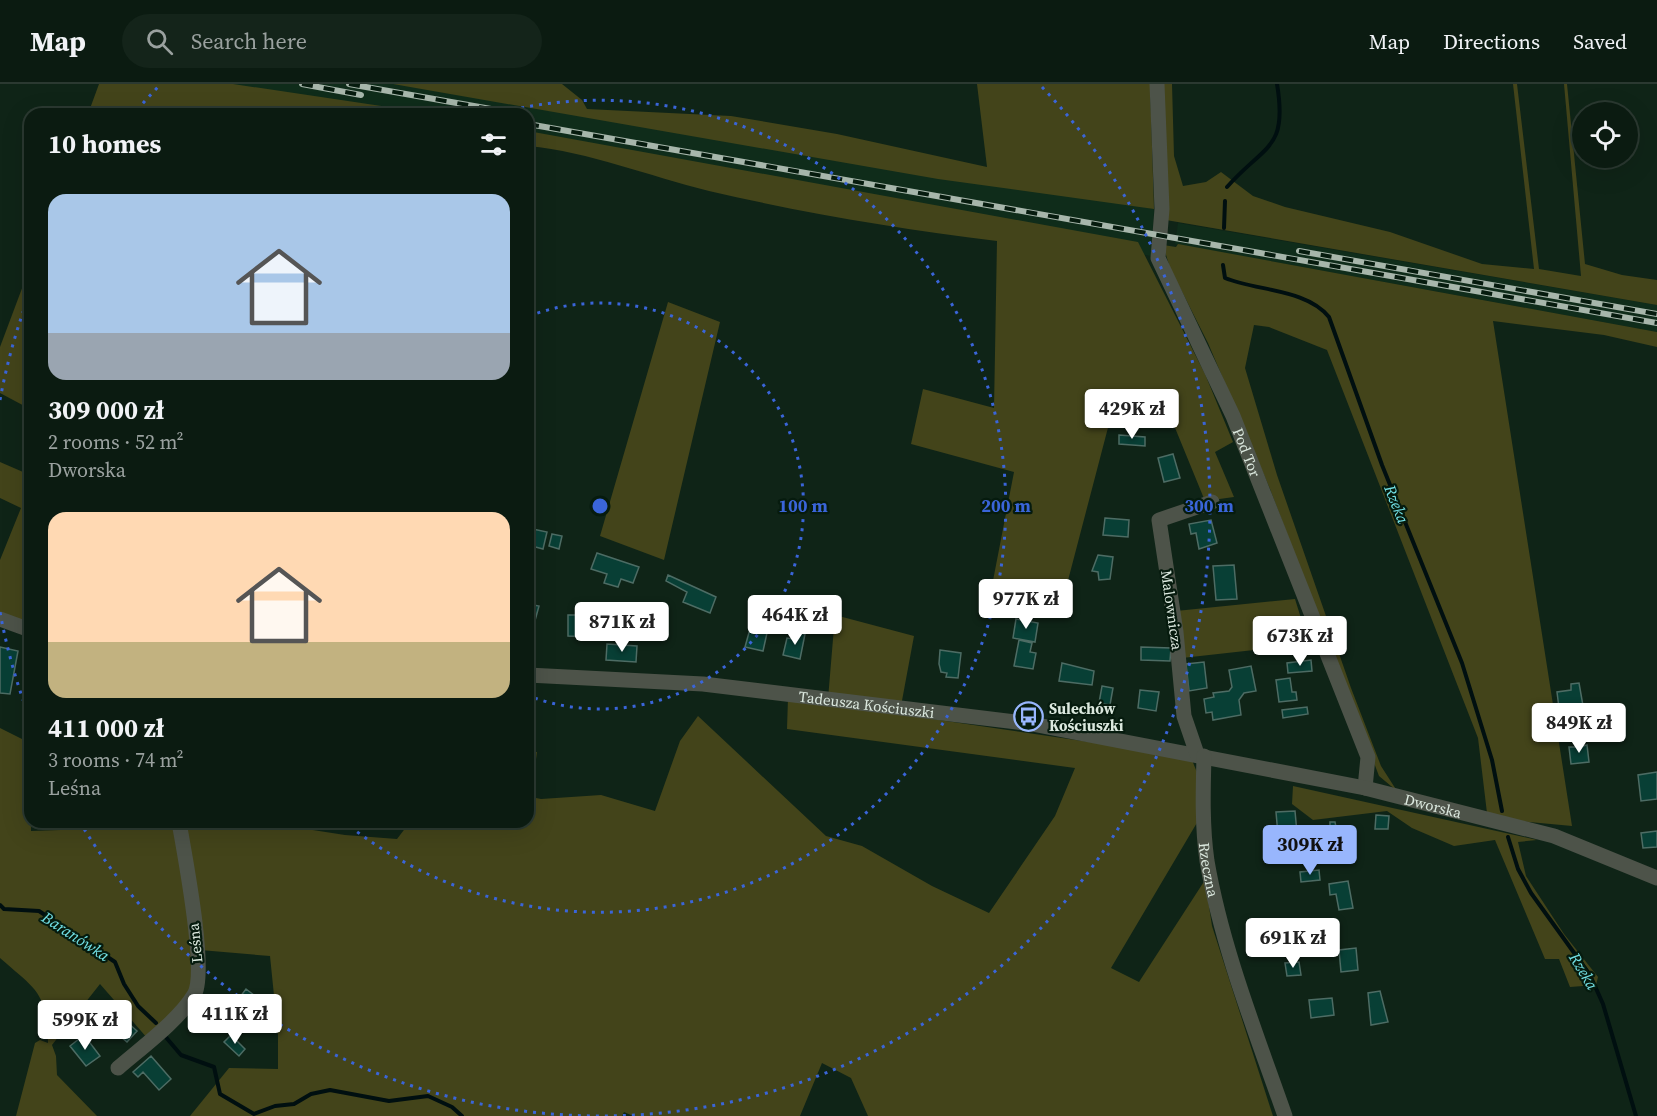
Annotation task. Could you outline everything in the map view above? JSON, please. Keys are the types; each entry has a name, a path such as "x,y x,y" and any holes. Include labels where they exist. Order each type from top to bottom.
{"street":[{"name":"Pod Tor","path":"1157,84 1162,209 1158,258 1233,416 1368,757 1365,788"},
{"name":"Malownicza","path":"1200,755 1184,716 1176,632 1159,520 1212,502"},
{"path":"0,619 24,628"},
{"name":"Tadeusza Kościuszki","path":"534,675 738,688 1032,724 1200,755"},
{"name":"Dworska","path":"1200,755 1365,788 1554,836 1657,878"},
{"name":"Rzeczna","path":"1200,755 1207,860 1222,927 1285,1116"},
{"name":"Leśna","path":"118,1068 183,1009 196,993 199,966 181,828"}],"shaded area":[{"path":"99,84 233,84 395,108 90,108"},
{"path":"105,84 435,84 1027,182 1154,209 1151,256 534,145 534,108 249,108"},
{"path":"393,84 562,84 582,100 587,109 731,116 837,134 987,167 977,84 1150,84 1154,209 938,179"},
{"path":"1163,84 1172,84 1174,156 1183,186 1206,182 1221,172 1253,196 1285,207 1390,232 1482,264 1534,269 1513,84 1517,84 1539,269 1581,276 1564,84 1567,84 1572,134 1572,168 1575,168 1585,264 1622,275 1657,280 1657,305 1166,220"},
{"path":"534,132 1138,242 1205,374 1233,442 1215,452 1234,497 1205,501 1171,418 1110,420 1060,611 991,591 1014,472 911,444 923,389 994,408 997,241 852,220 780,206 709,191 574,153 534,147"},
{"path":"1178,223 1657,305 1657,332 1175,244"},
{"path":"1178,244 1657,332 1657,347 1604,335 1493,321 1572,826 1508,820 1487,813 1478,738 1327,350 1269,327 1254,325 1245,368 1277,475 1351,688 1381,766 1397,791 1379,776 1270,489 1208,343 1170,268 1163,245 1176,247"},
{"path":"24,283 24,406 0,393 0,347"},
{"path":"668,302 720,322 664,560 600,536"},
{"path":"0,462 24,472 24,623 0,613 0,560 21,508 0,498"},
{"path":"1295,599 1309,644 1182,658 1176,611"},
{"path":"835,615 914,636 901,706 828,699"},
{"path":"788,698 1178,755 1192,760 1198,775 1198,821 1111,968 1139,982 1205,880 1212,926 1273,1116 868,1116 851,1078 822,1063 800,1116 633,1116 624,1112 622,1116 190,1116 229,1068 278,1069 278,1035 270,956 200,950 185,828 300,828 345,835 397,839 405,828 534,828 534,798 601,795 655,811 680,741 698,716 826,836 862,846 932,886 989,913 1055,816 1075,768 787,729"},
{"path":"0,728 24,740 24,828 31,828 31,831 177,828 195,962 192,991 148,1039 100,984 52,1045 56,1056 57,1075 97,1116 16,1116 35,1043 40,1040 48,1043 47,1026 42,1002 37,993 23,977 0,958"},
{"path":"534,752 537,752 534,774"},
{"path":"1293,786 1537,840 1518,842 1526,876 1564,934 1598,977 1596,985 1570,987 1559,959 1545,959 1495,840 1454,846 1412,828 1387,811 1313,820 1292,804"}],"building":[{"path":"1119,435 1145,437 1145,446 1119,444"},
{"path":"1173,454 1180,478 1164,482 1158,458"},
{"path":"1105,518 1129,520 1128,537 1103,535"},
{"path":"1211,520 1217,543 1199,549 1196,533 1191,534 1189,524"},
{"path":"534,529 547,532 543,549 534,547"},
{"path":"552,534 562,536 559,549 549,546"},
{"path":"597,553 639,567 633,583 621,579 618,587 604,583 607,574 591,569"},
{"path":"1098,555 1113,557 1110,579 1099,580 1098,572 1092,571"},
{"path":"1234,565 1237,599 1216,600 1213,566"},
{"path":"668,575 716,597 710,613 683,602 687,592 666,581"},
{"path":"534,605 539,606 534,624"},
{"path":"580,608 602,608 601,637 568,636 568,615 580,615"},
{"path":"1016,619 1038,623 1035,642 1013,638"},
{"path":"750,629 767,633 763,651 745,647"},
{"path":"796,632 805,634 800,659 783,655 787,638 794,639"},
{"path":"1019,640 1032,643 1030,652 1036,653 1033,669 1014,666"},
{"path":"607,644 637,646 636,662 606,660"},
{"path":"0,647 18,651 10,694 0,693"},
{"path":"1141,647 1171,648 1170,661 1141,660"},
{"path":"940,650 961,653 958,678 946,677 947,673 941,672"},
{"path":"1311,660 1312,671 1288,673 1287,663"},
{"path":"1204,662 1207,688 1189,691 1186,664"},
{"path":"1062,663 1094,671 1092,685 1059,681"},
{"path":"1251,666 1256,691 1244,693 1239,700 1241,715 1213,720 1212,712 1206,713 1204,699 1214,697 1213,693 1229,691 1232,687 1229,670"},
{"path":"1290,678 1292,692 1296,692 1297,700 1279,702 1276,680"},
{"path":"1579,683 1585,717 1584,726 1577,726 1574,707 1559,708 1557,692 1571,690 1571,684"},
{"path":"1102,686 1113,688 1110,705 1099,703"},
{"path":"1140,690 1159,692 1156,711 1138,708"},
{"path":"1307,707 1308,714 1283,718 1282,710"},
{"path":"1602,708 1602,711 1611,710 1615,739 1595,741 1591,710"},
{"path":"1576,742 1583,742 1583,746 1587,745 1589,762 1571,764 1569,747 1576,747"},
{"path":"1657,772 1657,799 1641,801 1638,775"},
{"path":"1295,811 1297,833 1278,835 1276,812"},
{"path":"1376,815 1389,816 1388,829 1375,829"},
{"path":"1330,822 1335,822 1340,847 1320,849 1318,828 1330,827"},
{"path":"1657,831 1657,847 1643,848 1641,833"},
{"path":"1319,870 1320,880 1301,882 1300,872"},
{"path":"1348,881 1353,908 1339,910 1336,894 1330,895 1329,884"},
{"path":"1315,919 1321,944 1303,946 1300,927 1310,925 1309,920"},
{"path":"1356,948 1358,970 1341,972 1339,950"},
{"path":"1299,962 1301,975 1287,976 1285,963"},
{"path":"246,989 263,1002 251,1017 234,1005"},
{"path":"1380,991 1388,1022 1371,1025 1368,993"},
{"path":"1332,998 1334,1015 1311,1018 1309,1000"},
{"path":"117,1013 137,1031 127,1042 107,1025"},
{"path":"84,1035 100,1056 86,1066 70,1046"},
{"path":"231,1035 245,1049 239,1056 224,1042"},
{"path":"151,1056 171,1079 159,1090 143,1072 138,1077 133,1072"}],"waterway":[{"name":"Rzeka","path":"1227,187 1262,153 1276,134 1280,106 1277,84"},
{"name":"Rzeka","path":"1224,228 1225,201"},
{"name":"Rzeka","path":"1223,265 1225,278 1295,296 1320,308 1329,317 1382,465 1462,663 1492,760 1502,811"},
{"name":"Rzeka","path":"1508,837 1518,869 1531,893 1590,975 1603,1004 1636,1116"},
{"name":"Baranówka","path":"0,905 4,909 39,911 115,962 124,984 138,1006 156,1023"},
{"name":"Baranówka","path":"164,1035 181,1055 214,1067 220,1094 254,1114 275,1106 294,1104 311,1094 330,1090 389,1101 428,1096 452,1107 462,1116"}],"railway":[{"path":"302,84 361,95"},
{"path":"349,84 485,108"},
{"path":"534,125 1657,323"},
{"path":"1299,251 1657,314"}],"place":[{"name":"Sulechów Kościuszki","path":"1028,717"}]}
